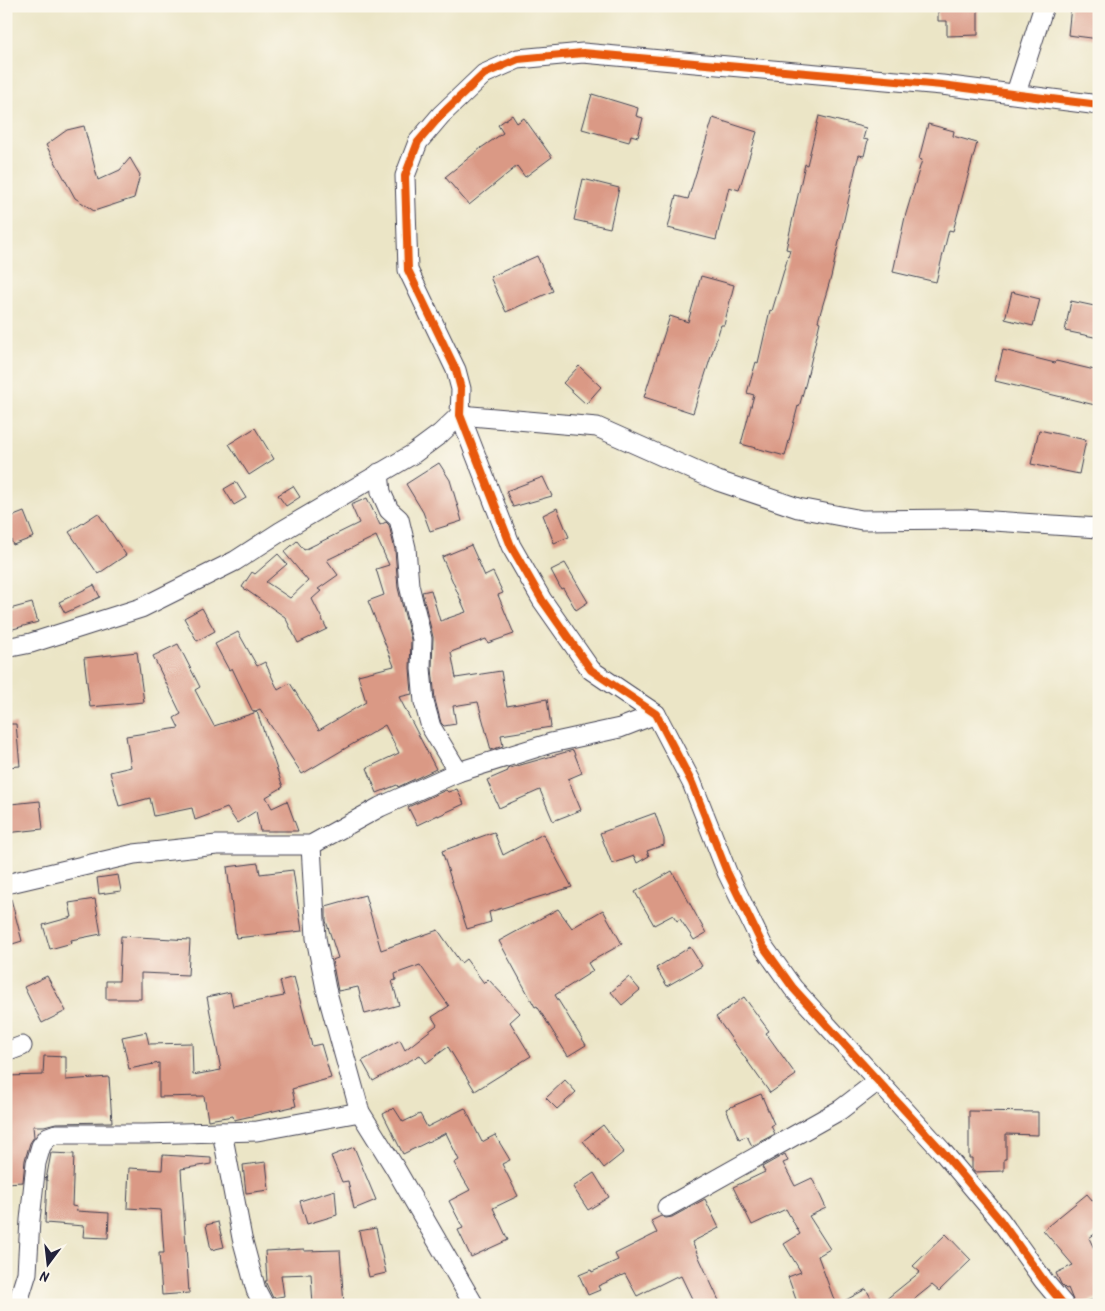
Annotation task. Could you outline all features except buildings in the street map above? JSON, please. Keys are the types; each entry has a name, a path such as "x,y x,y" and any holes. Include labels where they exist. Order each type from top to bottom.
{"street":[{"path":"1016,93 1044,6"},
{"path":"1064,1305 1044,1281 1000,1220 942,1151 793,988 762,946 727,872 692,783 656,714 592,670 542,600 511,546 460,415 461,389 456,370 408,270 405,176 418,142 441,115 484,74 518,59 583,53 942,85 1099,105"},
{"path":"6,648 30,643 141,608 234,561 413,454 440,434 460,415 597,427 718,481 798,508 862,520 962,519 1099,528"},
{"path":"379,473 381,492 389,510 399,519 406,548 409,585 422,639 421,668 424,702 431,728 458,772"},
{"path":"6,884 134,854 217,846 311,845 380,807 458,772 550,743 620,728 656,714"},
{"path":"311,845 316,938 326,989 360,1112 395,1168 474,1305"},
{"path":"667,1207 840,1110 878,1081"},
{"path":"17,1305 28,1273 30,1220 36,1163 41,1146 48,1137 56,1134 257,1131 360,1112"},
{"path":"222,1132 242,1238 256,1290 264,1305"}],"cycle path":[{"path":"1064,1305 1044,1281 1000,1220 942,1151 793,988 763,946 727,872 692,783 656,714 591,670 542,600 511,546 460,415 461,389 456,370 408,270 405,176 418,142 441,115 484,74 518,59 583,53 942,85 1099,105"}]}
